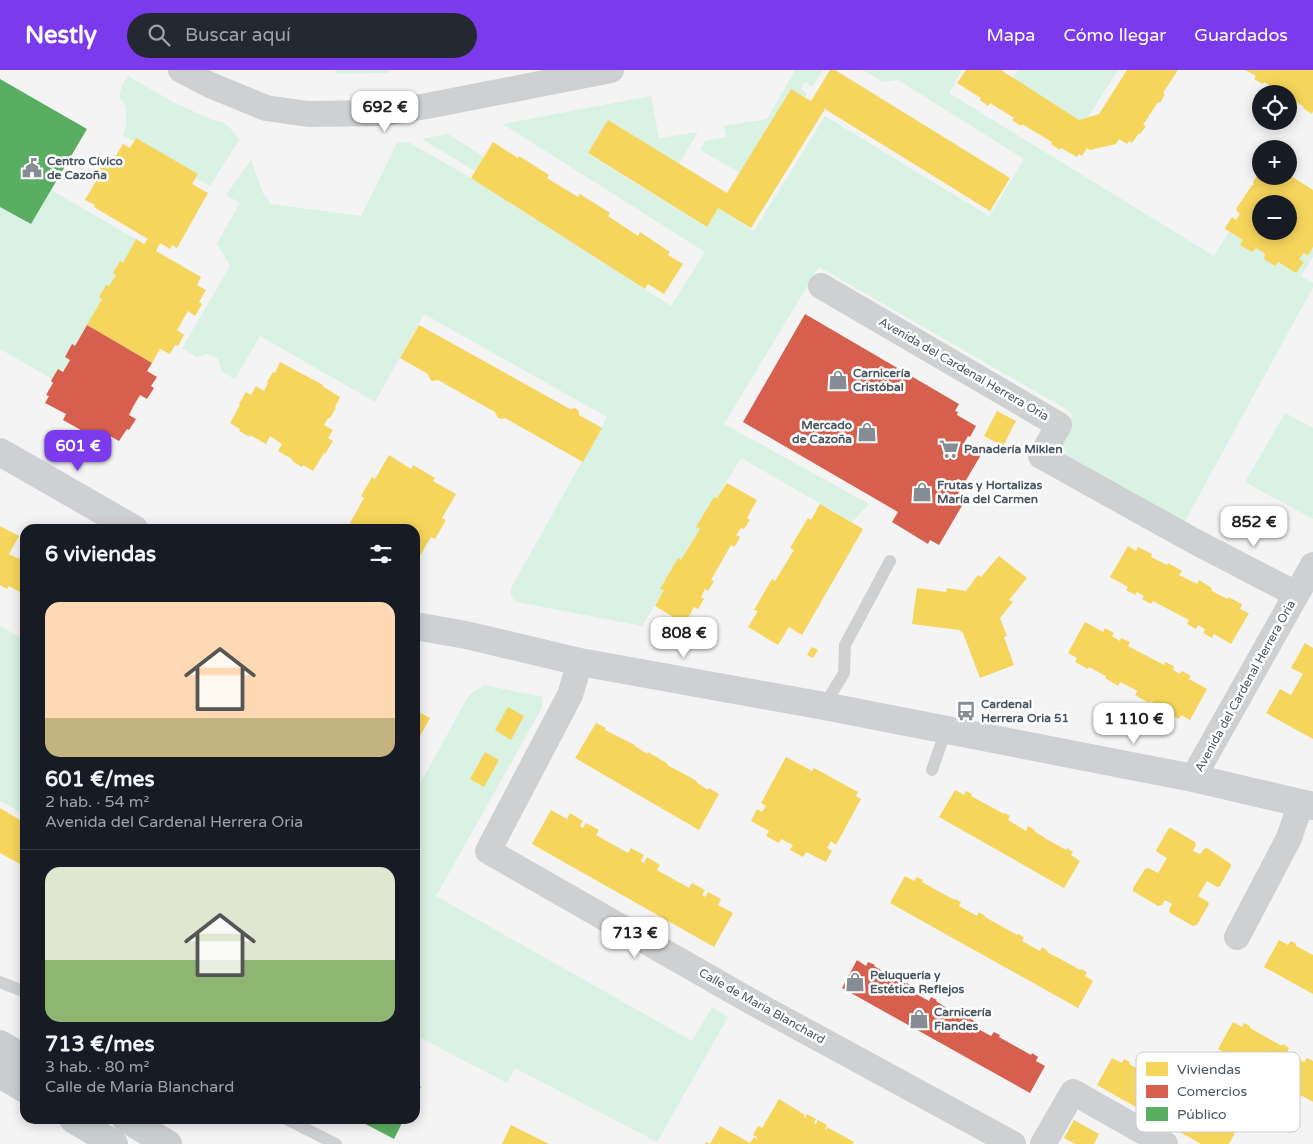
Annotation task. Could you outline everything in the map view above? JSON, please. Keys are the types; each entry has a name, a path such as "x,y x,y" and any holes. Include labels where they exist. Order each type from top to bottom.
{"main road":[{"path":"0,452 125,524"},
{"name":"Avenida del Cardenal Herrera Oria","path":"420,627 580,662 824,706 1193,778 1307,804"},
{"path":"0,1044 20,1056"},
{"path":"0,1074 20,1086"},
{"path":"81,1124 114,1144"},
{"path":"134,1124 168,1144"}],"street":[{"path":"181,70 210,85 266,108 308,114 385,113 611,70"},
{"name":"Avenida del Cardenal Herrera Oria","path":"821,286 1059,425 1041,456 1192,540 1296,594"},
{"name":"Avenida del Cardenal Herrera Oria","path":"1193,778 1313,565"},
{"name":"Calle de María Blanchard","path":"580,662 570,695 488,851 752,1002 1013,1144"},
{"name":"Avenida del Cardenal Herrera Oria","path":"1237,937 1307,804"},
{"path":"1043,1144 1074,1092 1136,1127"},
{"path":"1144,1132 1165,1144"}],"lane":[{"path":"824,706 844,673 845,645 890,561"},
{"path":"932,770 946,730"},
{"path":"0,982 20,990"},
{"path":"296,1124 336,1144"}],"green space":[{"path":"336,70 392,70 387,73 335,74"},
{"path":"795,70 823,70 812,87 807,83 803,83 801,88 807,94 805,97 791,89 740,173 700,150 705,141 726,137 724,126 767,119"},
{"path":"863,70 958,70 961,72 949,93 1214,256 1229,232 1243,240 1241,245 1252,252 1256,248 1265,254 1264,259 1275,266 1278,262 1296,273 1304,262 1299,259 1304,253 1309,254 1313,247 1313,257 1301,276 1313,283 1313,287 1184,523 1055,449 1073,413 819,267 724,424 869,504 852,522 741,458 717,498 714,497 696,527 700,529 681,560 678,558 661,589 664,590 642,626 517,602 512,598 511,594 511,588 607,417 424,314 375,402 260,336 235,379 222,372 218,359 208,354 196,357 182,348 230,266 217,243 240,203 226,195 251,160 263,193 271,204 361,216 397,143 408,142 471,178 671,306 705,252 503,124 651,96 659,138 698,132 679,164 608,120 588,154 706,227 718,208 754,231 825,116 989,216 1024,159 898,80 883,82"},
{"path":"1018,70 1118,70 1088,117 1079,120 1013,78"},
{"path":"128,76 175,103 224,123 232,130 239,140 210,186 196,178 198,174 123,136 126,125 126,107 119,97 122,85"},
{"path":"448,134 484,157 475,171 422,139"},
{"path":"51,190 136,239 123,263 120,261 113,273 116,275 109,286 106,285 99,297 102,299 75,346 72,345 65,356 70,360 63,372 58,369 52,379 0,349 0,207 31,224"},
{"path":"1285,413 1313,428 1313,519 1245,482"},
{"path":"0,626 20,637 20,812 0,801"},
{"path":"484,685 542,697 542,708 436,896 692,1041 712,1007 728,1017 657,1142 515,1068 507,1083 420,1038 420,784 469,695"}],"building: Viviendas":[{"path":"830,70 835,70 1010,178 990,211 825,109 751,228 718,208 707,227 588,153 608,120 727,193 791,89 811,101"},
{"path":"966,70 1001,70 1079,120 1099,114 1127,70 1178,70 1163,93 1165,94 1160,103 1158,102 1143,125 1146,126 1132,143 1129,141 1127,144 1119,139 1116,144 1090,150 1087,148 1082,156 1079,154 1077,157 1061,148 1060,150 1051,144 1052,142 1022,124 1021,126 1012,120 1014,118 990,103 988,106 980,100 981,98 957,83"},
{"path":"1245,70 1313,70 1312,114 1297,102 1297,85 1269,85 1264,82 1263,84 1254,79 1256,76"},
{"path":"136,138 198,174 192,184 208,193 177,248 172,245 170,249 160,243 156,251 201,277 197,285 206,290 199,302 202,304 195,316 188,311 177,330 184,335 178,346 175,345 170,354 160,349 152,363 87,325 102,299 99,297 106,285 109,286 116,275 113,273 120,261 123,263 136,239 144,244 148,239 85,200 96,181 93,180 102,165 108,169 123,144 130,148"},
{"path":"493,142 549,175 547,178 578,197 580,194 610,213 608,216 638,236 640,232 670,252 668,255 683,264 664,294 648,284 645,289 471,178"},
{"path":"1297,180 1313,190 1313,247 1309,254 1304,253 1299,259 1304,262 1296,273 1278,262 1275,266 1264,259 1265,254 1256,248 1252,252 1240,245 1243,240 1225,229 1232,217 1236,220 1240,214 1236,209 1252,185 1297,185"},
{"path":"419,325 570,409 577,409 579,415 602,428 583,462 505,418 498,418 495,412 438,380 432,381 428,374 400,358"},
{"path":"280,362 323,385 340,397 336,408 324,425 333,430 328,438 333,441 313,471 303,465 302,467 278,451 282,444 270,436 266,444 239,431 240,429 230,423 246,392 251,395 256,386 264,391 267,382 273,372 275,373"},
{"path":"997,411 1016,421 1003,446 984,436"},
{"path":"389,455 411,469 413,465 435,478 433,481 456,494 442,518 446,520 435,539 431,537 420,556 420,524 350,523 364,498 361,496 372,477 375,479"},
{"path":"727,483 757,500 747,518 750,520 744,529 741,528 736,535 740,537 737,543 734,547 731,545 711,580 714,581 708,591 705,589 701,597 704,599 698,609 694,607 685,624 655,606 664,590 660,589 678,558 681,560 700,529 696,527 714,497 717,498"},
{"path":"820,504 863,529 802,635 789,627 778,645 748,627 758,611 754,610 772,579 775,581 794,550 790,548 808,518 811,520"},
{"path":"0,526 19,536 9,554 19,559 20,556 20,592 9,586 7,589 0,585"},
{"path":"1128,546 1136,551 1138,547 1152,554 1151,557 1167,565 1168,563 1182,571 1179,575 1197,584 1199,580 1219,595 1242,604 1240,609 1249,613 1231,644 1214,634 1212,638 1203,633 1205,629 1198,625 1196,629 1187,624 1189,620 1153,601 1151,604 1142,599 1144,596 1137,592 1135,595 1126,590 1128,587 1110,577"},
{"path":"999,556 1027,578 1009,600 1013,602 1000,618 1007,636 1004,637 1014,665 980,678 963,633 959,630 912,624 917,588 946,592 947,588 966,591 978,575 981,577"},
{"path":"1085,622 1103,632 1105,628 1114,633 1112,636 1120,641 1121,638 1130,642 1128,646 1164,665 1165,662 1174,666 1173,670 1180,674 1182,671 1191,676 1189,679 1207,689 1190,720 1181,715 1179,719 1158,705 1150,701 1149,703 1135,695 1138,691 1120,682 1118,686 1105,678 1106,676 1075,662 1077,658 1068,653"},
{"path":"1305,643 1313,648 1313,739 1266,713 1280,689 1291,695 1303,674 1291,668"},
{"path":"812,647 818,650 813,658 807,655"},
{"path":"508,707 524,716 511,740 495,730"},
{"path":"420,713 430,718 420,736"},
{"path":"596,723 606,728 605,730 635,745 647,754 648,752 667,765 697,781 708,790 709,788 719,794 699,830 575,758"},
{"path":"485,752 499,760 484,787 470,779"},
{"path":"786,757 812,771 814,768 858,792 856,796 861,799 836,845 831,841 827,848 832,851 826,862 806,852 803,857 790,850 793,845 781,839 779,843 766,836 769,831 751,821 757,809 762,812 766,806 761,803"},
{"path":"955,790 964,795 966,791 972,794 971,796 1010,816 1008,820 1026,831 1028,826 1048,840 1073,852 1071,855 1080,861 1064,888 939,817"},
{"path":"0,808 20,820 20,864 0,853"},
{"path":"551,810 567,819 570,813 583,821 580,826 583,828 586,823 599,830 596,835 628,853 631,848 644,855 642,862 644,863 647,857 660,865 657,870 689,888 692,883 705,890 702,895 705,897 708,892 721,899 718,905 733,913 714,947 532,844"},
{"path":"1169,828 1195,842 1196,845 1193,851 1200,854 1207,848 1231,864 1220,886 1217,887 1207,881 1198,896 1209,904 1197,925 1193,926 1170,913 1169,910 1172,904 1165,900 1162,905 1158,906 1133,891 1145,869 1148,868 1158,873 1167,858 1156,850"},
{"path":"905,876 914,881 917,877 923,880 922,882 961,902 959,906 977,916 979,912 1017,935 1024,937 1022,941 1040,951 1042,947 1047,952 1087,972 1085,976 1093,981 1078,1008 890,903"},
{"path":"1279,940 1288,945 1291,941 1296,946 1313,955 1313,994 1264,967"},
{"path":"1233,1022 1242,1027 1244,1023 1282,1046 1283,1044 1289,1048 1287,1052 1223,1052 1218,1049"},
{"path":"1112,1058 1122,1063 1124,1059 1130,1062 1129,1064 1136,1068 1136,1107 1097,1085"},
{"path":"1307,1058 1313,1061 1313,1102 1300,1095 1300,1060 1304,1062"},
{"path":"779,1099 805,1115 805,1118 807,1114 816,1119 814,1123 816,1124 818,1120 827,1125 826,1130 827,1127 854,1142 853,1144 710,1144 720,1126 750,1143 754,1137 757,1139 753,1135 758,1126 762,1128"},
{"path":"1074,1120 1099,1134 1094,1144 1075,1144 1064,1138"},
{"path":"511,1125 549,1144 502,1144"},
{"path":"1180,1132 1235,1132 1229,1144 1201,1144"}],"building: Comercios":[{"name":"Mercado de Cazoña","path":"805,314 959,404 955,411 958,412 957,415 976,426 964,443 982,453 955,499 963,504 939,545 930,540 928,544 892,522 898,512 743,422"},
{"path":"87,325 152,363 147,371 157,377 151,386 154,388 147,399 140,395 134,405 129,415 136,419 119,441 110,436 108,439 100,434 97,439 63,420 66,414 45,403 49,396 46,395 53,383 52,379 58,369 63,372 70,360 65,357 72,344 75,346"},
{"path":"857,960 866,966 868,962 875,965 913,987 911,991 929,1001 931,997 950,1010 976,1022 973,1026 991,1036 994,1032 1000,1035 999,1037 1038,1057 1036,1061 1045,1066 1030,1093 842,988"}],"building: Público":[{"name":"Centro Cívico de Cazoña","path":"0,79 87,129 31,224 0,207"},
{"path":"366,1124 402,1124 394,1139"}],"place":[{"name":"Centro Cívico de Cazoña","path":"32,168"},
{"name":"Carnicería Cristóbal","path":"838,380"},
{"name":"Mercado de Cazoña","path":"867,432"},
{"name":"Panadería Miklen","path":"949,449"},
{"name":"Frutas y Hortalizas María del Carmen","path":"922,492"},
{"name":"Cardenal Herrera Oria 51","path":"966,711"},
{"name":"Peluquería y Estética Reflejos","path":"855,982"},
{"name":"Carnicería Flandes","path":"919,1019"}]}
